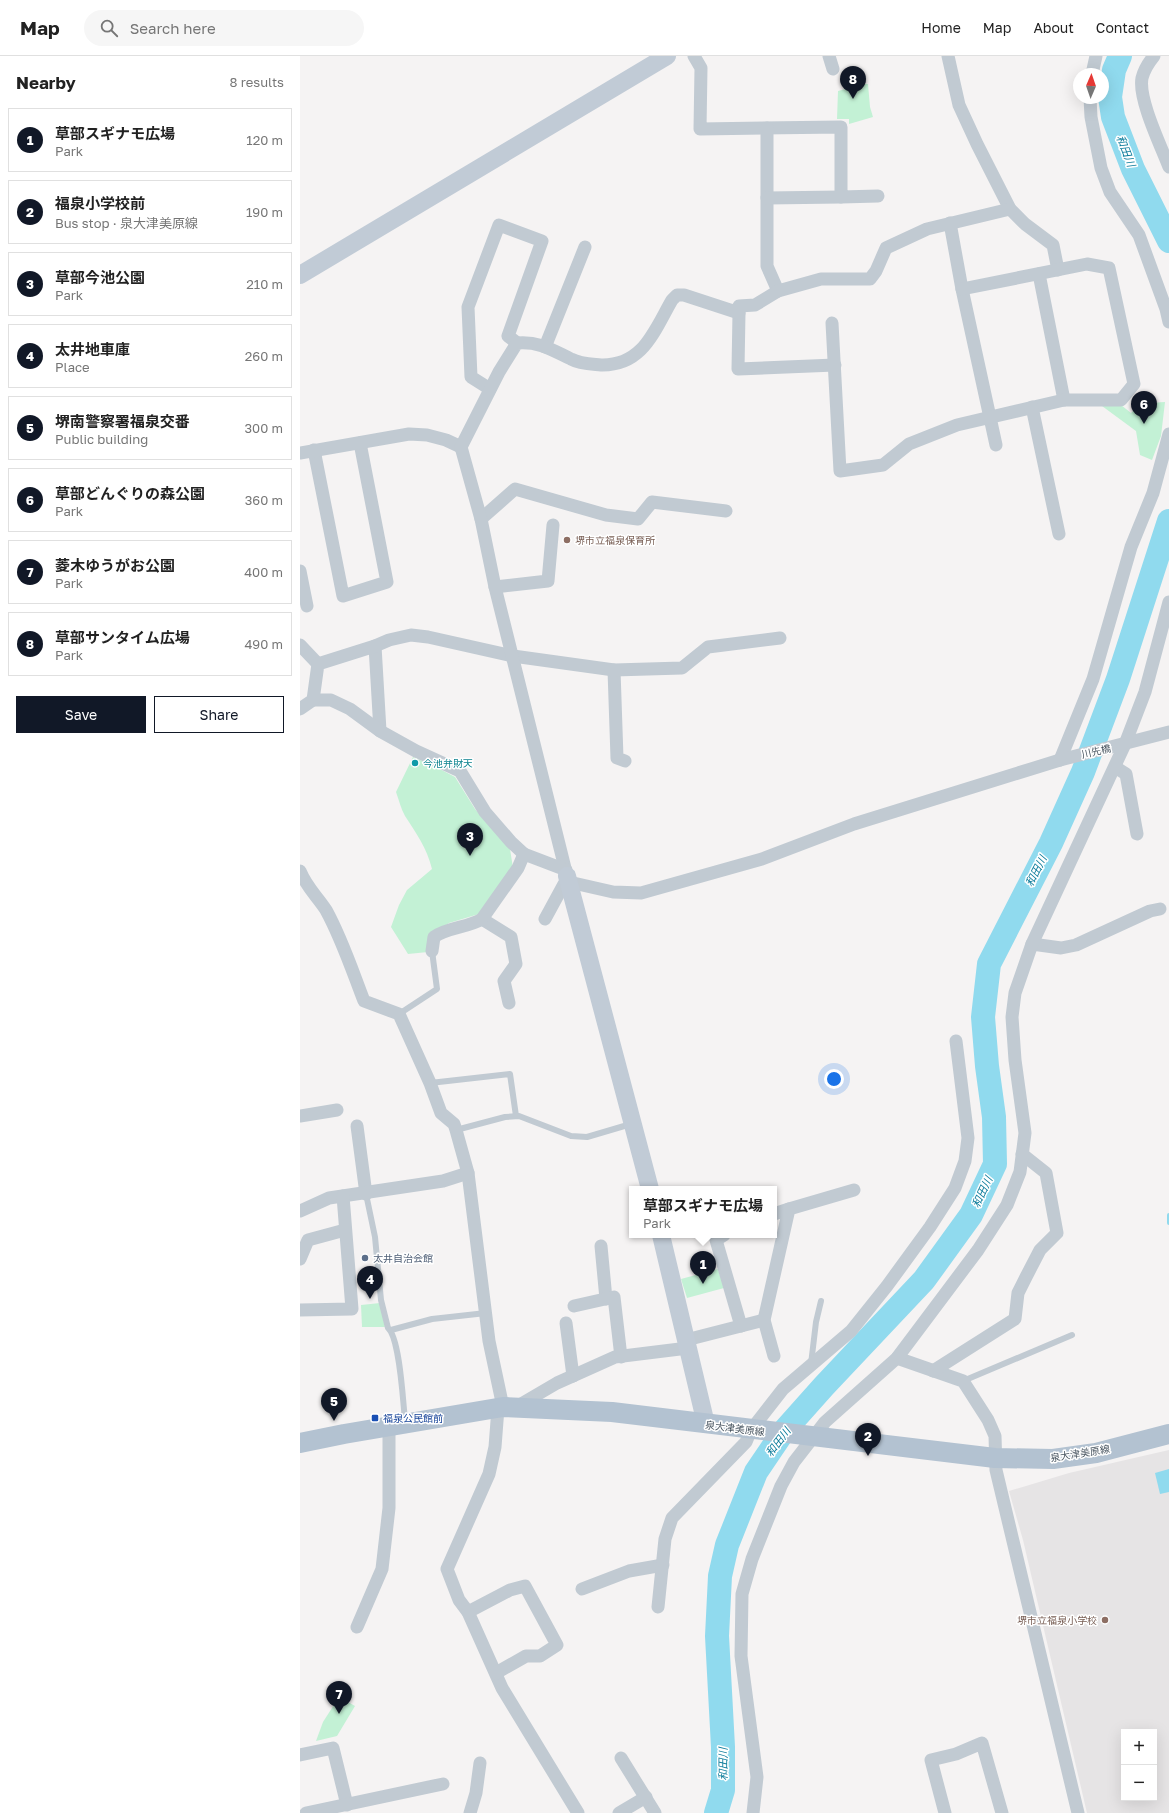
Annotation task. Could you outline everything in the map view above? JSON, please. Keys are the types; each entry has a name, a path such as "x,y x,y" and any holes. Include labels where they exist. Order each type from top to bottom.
{"main road":[{"name":"泉大津美原線","path":"300,1443 397,1425 505,1408 612,1412 757,1431 995,1458 1053,1459 1089,1454 1169,1434"}],"street":[{"path":"300,275 667,56"},
{"path":"694,56 702,68 700,130 841,128 841,197"},
{"path":"829,56 833,70"},
{"path":"948,56 959,105 1010,209 1025,224 1053,245 1058,270"},
{"path":"1093,68 1096,56"},
{"path":"1154,56 1148,64 1142,78 1142,96 1169,168"},
{"path":"1090,104 1091,117 1102,168 1110,192 1139,235 1166,309 1169,322"},
{"path":"767,128 767,266 778,291"},
{"path":"768,198 878,196"},
{"path":"834,365 738,369 739,306 755,305 778,291 821,279 870,279 876,271 886,248 927,229 1010,209"},
{"path":"950,223 962,289 996,445"},
{"path":"490,389 471,377 468,307 499,225 542,241 508,336 517,343 530,342 573,360 589,364 608,365 624,362 644,348 672,300 677,296 684,295 739,313"},
{"path":"545,347 585,247"},
{"path":"832,323 840,471 883,465 909,444 957,424 1064,400 1121,400 1134,384 1109,268 1087,264 962,289"},
{"path":"1040,274 1064,400"},
{"path":"517,343 490,389 461,447 481,519 495,587 567,876 649,1186"},
{"path":"1032,407 1059,534"},
{"path":"300,453 409,434 418,434 446,440 461,447"},
{"path":"1063,759 1093,679 1131,547 1152,493 1169,434"},
{"path":"314,450 343,596 387,582 360,442"},
{"path":"481,519 515,489 606,515 638,519 652,502 726,512"},
{"path":"495,587 548,581 553,525"},
{"path":"300,571 306,606"},
{"path":"753,1813 757,1777 741,1656 742,1594 752,1559 781,1486 808,1436 897,1358 978,1250 1007,1205 1020,1172 1025,1133 1015,1060 1012,1017 1014,993 1032,944 1125,744 1145,692 1169,602"},
{"path":"318,664 375,646 389,640 410,635 428,637 513,656 614,670 682,668 708,647 780,638"},
{"path":"300,645 318,664"},
{"path":"375,646 380,731"},
{"path":"313,700 318,664"},
{"path":"614,670 617,758 625,761"},
{"path":"300,709 313,700 331,700 350,709 380,731 416,751 460,771 485,812 511,842 524,854 518,868 482,919 474,924 441,932 434,937 432,951"},
{"name":"川先橋","path":"524,854 567,876 612,892 641,893 762,859 854,824 1063,759 1169,732"},
{"path":"1114,767 1126,774 1137,834"},
{"path":"300,872 306,884 325,908 339,935 364,1001 399,1014 430,1083 441,1113 454,1124 456,1130 468,1172 489,1341 505,1408 489,1474 447,1569 459,1600 468,1612 502,1688 578,1813"},
{"path":"545,919 567,876"},
{"path":"1032,944 1061,948 1076,945 1150,911 1160,909"},
{"path":"482,919 511,937 516,964 504,981 509,1003"},
{"path":"658,1607 665,1539 672,1518 757,1431 784,1389 851,1331 883,1292 930,1227 954,1188 965,1161 968,1138 956,1041"},
{"path":"300,1116 337,1110"},
{"path":"357,1126 366,1194"},
{"path":"933,1371 1015,1319 1018,1293 1040,1250 1057,1234 1046,1173 1022,1154"},
{"path":"300,1211 329,1198 366,1194 443,1181 468,1172"},
{"path":"777,1213 854,1190"},
{"path":"300,1310 352,1309 343,1196"},
{"path":"774,1356 764,1320 789,1209"},
{"path":"300,1259 308,1240 346,1230"},
{"path":"662,1238 706,1424"},
{"path":"719,1238 716,1240 741,1326"},
{"path":"600,1246 606,1299"},
{"path":"574,1306 614,1297 621,1357"},
{"path":"505,1408 615,1357 687,1344 764,1320"},
{"path":"566,1323 573,1376"},
{"path":"897,1358 963,1381 988,1420 995,1436 996,1470 1078,1813"},
{"path":"357,1627 382,1569 397,1425"},
{"path":"582,1590 629,1571 662,1565"},
{"path":"468,1612 510,1590 525,1586 557,1645 540,1656 526,1656 496,1674"},
{"path":"945,1813 930,1760 956,1754 982,1743 1002,1813"},
{"path":"300,1755 333,1748 347,1805"},
{"path":"621,1758 655,1813"},
{"path":"470,1813 476,1793 480,1763"},
{"path":"306,1813 443,1784"},
{"path":"619,1813 646,1797"}],"lane":[{"path":"399,1014 437,989 432,951"},
{"path":"430,1083 510,1074 516,1116"},
{"path":"456,1130 505,1117 516,1116 571,1136 587,1137 633,1124"},
{"path":"366,1194 375,1237 381,1300 388,1328 394,1340 400,1373 397,1425"},
{"path":"811,1365 816,1322 821,1301"},
{"path":"390,1330 432,1319 486,1313"},
{"path":"963,1381 1072,1335"}],"shaded area":[{"name":"堺市立福泉小学校","path":"1169,1450 1169,1813 1087,1813 1023,1540 1009,1491 1069,1473"}],"green space":[{"path":"868,84 870,107 873,117 849,124 849,119 837,119 838,91"},
{"path":"1165,402 1161,436 1152,460 1140,455 1136,431 1102,406 1121,405 1131,413 1142,405"},
{"path":"413,757 455,777 475,809 510,849 513,868 479,914 449,923 434,934 428,952 408,954 391,927 399,905 407,890 432,869 424,847 404,813 396,792"},
{"path":"718,1269 724,1288 687,1298 681,1279"},
{"path":"380,1303 385,1327 362,1327 361,1305"},
{"path":"339,1697 355,1706 337,1736 316,1741 323,1722"}],"water":[{"path":"1169,1469 1169,1492 1160,1494 1155,1473"}],"waterway":[{"name":"和田川","path":"1120,56 1114,70 1110,97 1113,117 1133,169 1169,241"},
{"name":"和田川","path":"716,1813 723,1790 723,1747 717,1636 720,1576 727,1545 756,1472 783,1432 824,1386 924,1280 971,1215 995,1164 994,1117 987,1066 983,1017 989,964 1051,843 1083,772 1118,679 1169,521"},
{"path":"1169,1215 1169,1223"}],"place":[{"name":"草部サンタイム広場","path":"853,99"},
{"name":"草部どんぐりの森公園","path":"1144,424"},
{"name":"堺市立福泉保育所","path":"567,540"},
{"name":"今池弁財天","path":"415,763"},
{"name":"草部今池公園","path":"470,856"},
{"name":"太井自治会館","path":"365,1258"},
{"name":"草部スギナモ広場","path":"703,1284"},
{"name":"太井地車庫","path":"370,1299"},
{"name":"福泉公民館前","path":"375,1418"},
{"name":"堺南警察署福泉交番","path":"334,1421"},
{"name":"福泉小学校前","path":"868,1456"},
{"name":"堺市立福泉小学校","path":"1105,1620"},
{"name":"菱木ゆうがお公園","path":"339,1714"}]}
